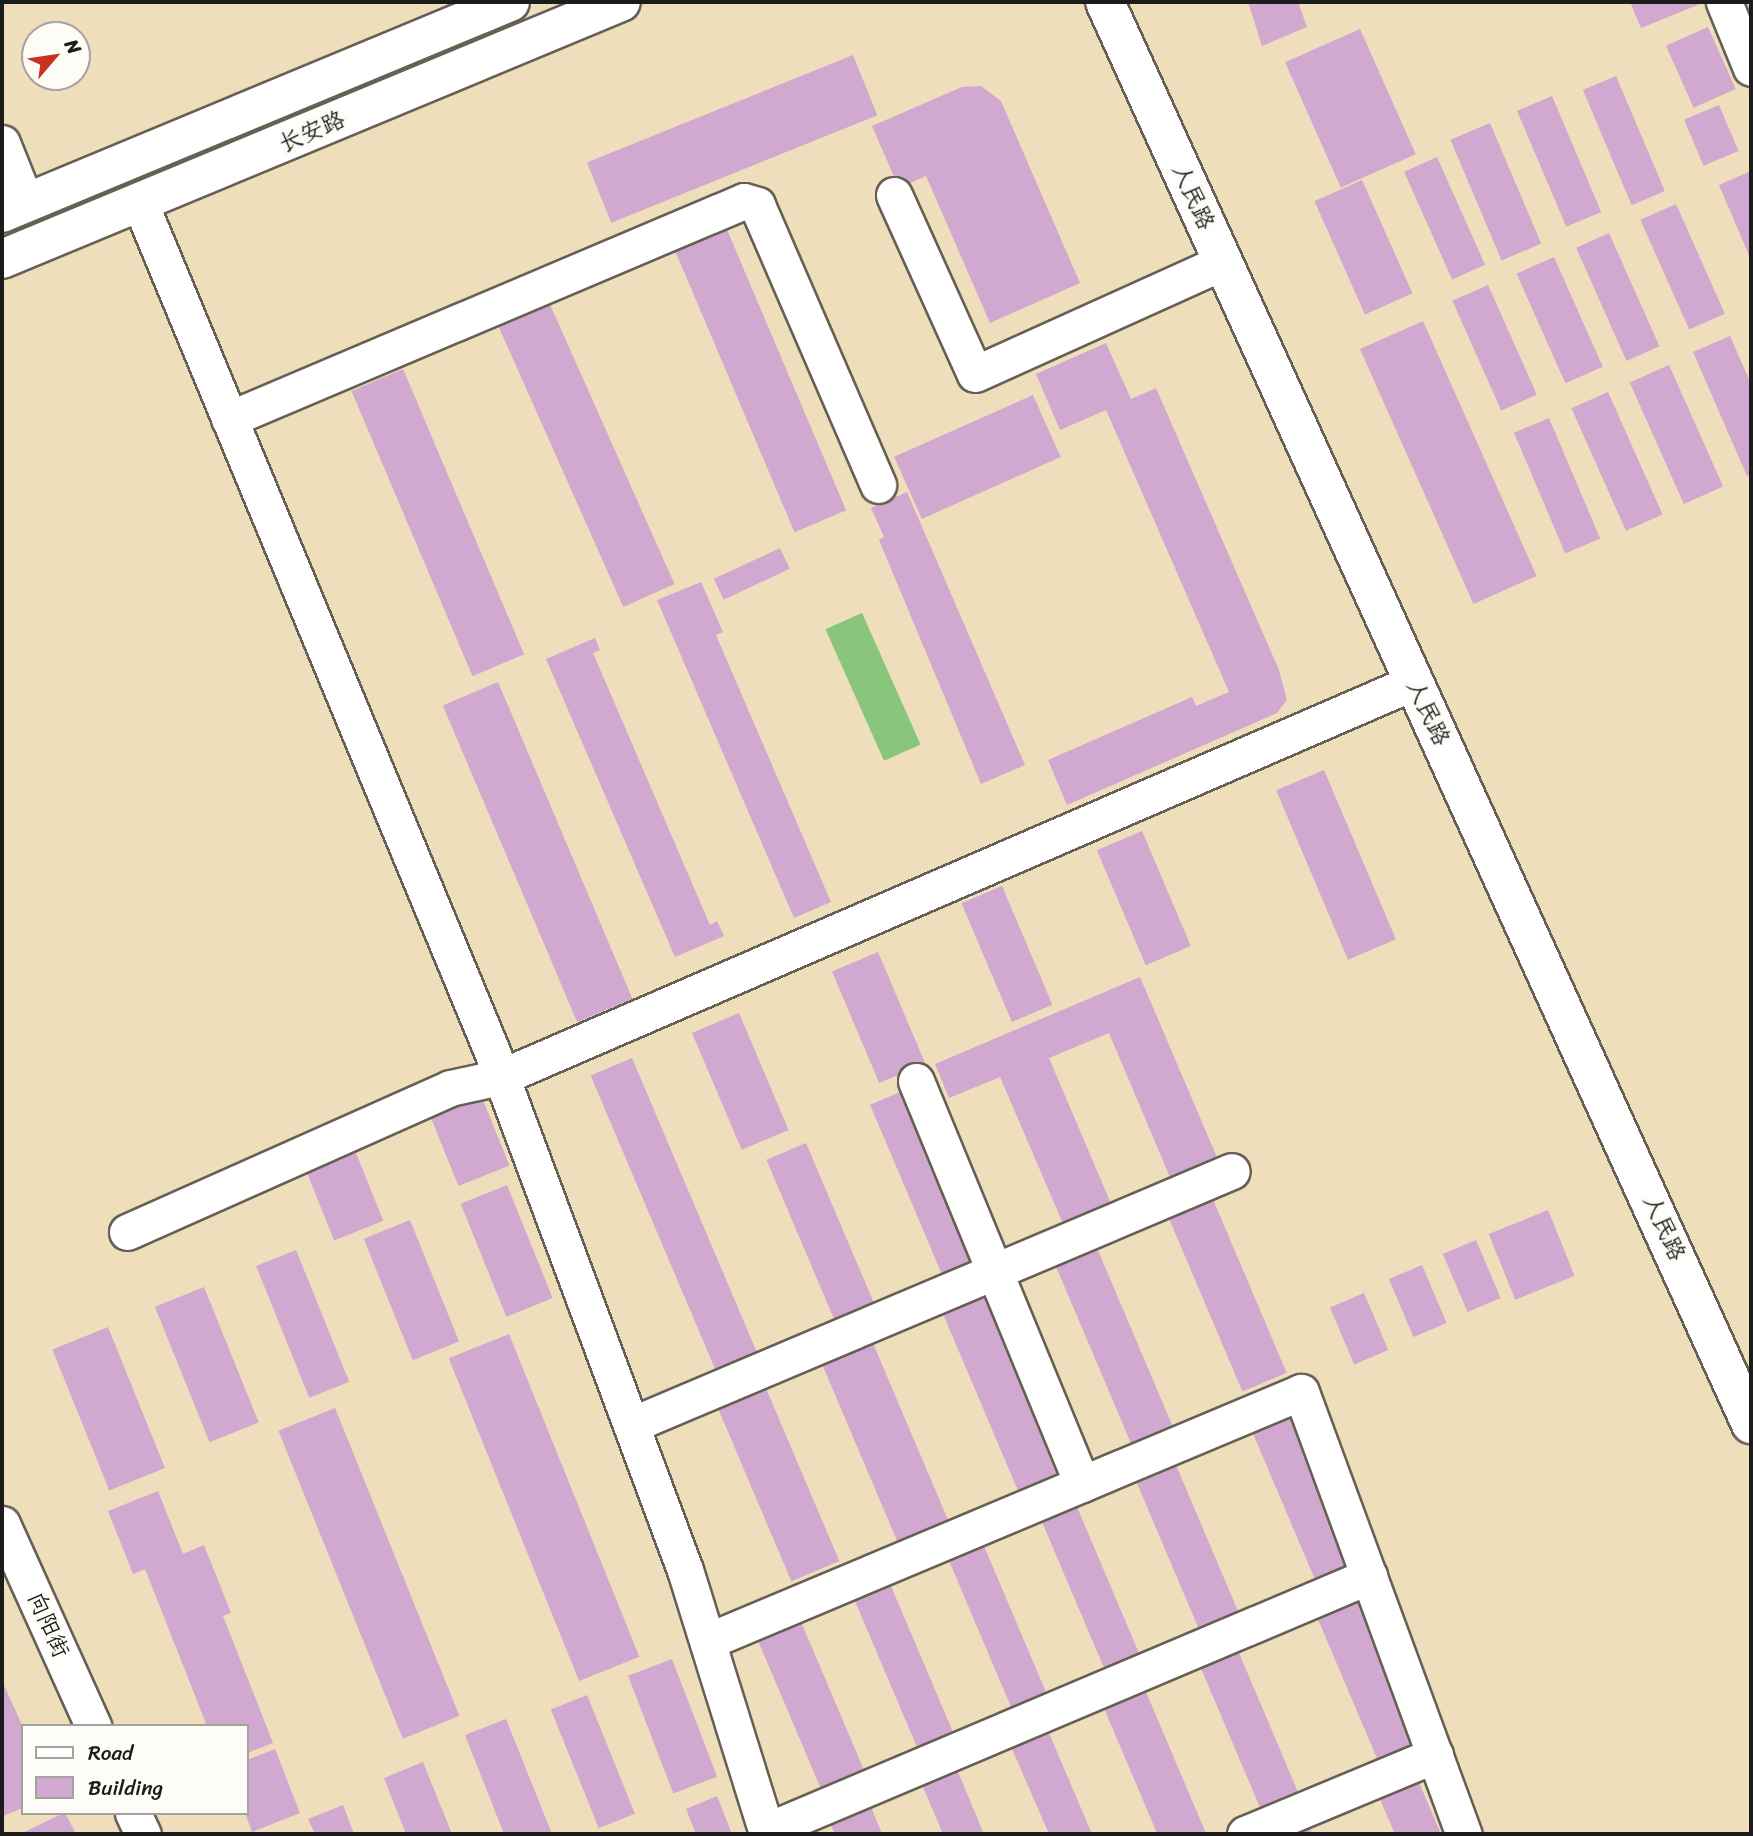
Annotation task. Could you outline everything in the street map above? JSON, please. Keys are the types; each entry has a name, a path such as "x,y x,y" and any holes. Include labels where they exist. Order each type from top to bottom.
{"main road":[{"name":"长安路","path":"14,208 466,10 510,2"},
{"name":"长安路","path":"2,259 621,2"},
{"name":"人民路","path":"1105,2 1751,1424"}],"street":[{"path":"1724,2 1751,68"},
{"path":"2,143 14,208"},
{"path":"894,195 975,374 1223,262"},
{"path":"229,419 744,201 757,205 878,485"},
{"path":"140,203 501,1077 708,1641 766,1833 1369,1576"},
{"path":"127,1232 450,1088 501,1077 1414,682"},
{"path":"916,1081 1082,1484"},
{"path":"631,1426 1232,1171"},
{"path":"708,1641 1301,1392 1464,1834"},
{"name":"向阳街","path":"2,1524 92,1724"},
{"path":"1245,1834 1435,1755"},
{"path":"134,1815 143,1834"}],"green space":[{"path":"862,613 921,745 884,761 825,629"}],"building":[{"path":"1248,2 1298,2 1307,27 1262,46"},
{"path":"1630,2 1699,2 1700,4 1641,28"},
{"path":"1708,27 1736,89 1694,108 1666,46"},
{"path":"1360,29 1416,154 1341,188 1285,62"},
{"path":"853,55 877,115 611,223 587,163"},
{"path":"1616,76 1665,191 1632,205 1583,90"},
{"path":"981,86 1001,101 1080,283 990,323 926,176 899,188 872,126 962,87"},
{"path":"1552,96 1601,212 1566,227 1517,111"},
{"path":"1719,105 1739,151 1704,166 1684,120"},
{"path":"1490,123 1541,244 1502,260 1450,140"},
{"path":"1437,157 1485,265 1452,279 1404,172"},
{"path":"1751,171 1751,260 1719,185"},
{"path":"1362,180 1412,293 1365,314 1314,201"},
{"path":"1676,204 1725,314 1689,329 1640,220"},
{"path":"725,225 846,510 795,532 673,247"},
{"path":"1609,233 1659,346 1627,361 1576,248"},
{"path":"1554,257 1603,367 1565,383 1517,274"},
{"path":"1488,285 1537,395 1501,410 1452,301"},
{"path":"548,300 674,584 623,607 497,323"},
{"path":"1423,321 1536,576 1473,604 1360,349"},
{"path":"1730,336 1751,384 1751,474 1747,476 1693,352"},
{"path":"1106,343 1131,399 1156,388 1279,670 1287,700 1277,713 1067,805 1048,760 1192,697 1196,706 1229,692 1106,410 1060,430 1036,374"},
{"path":"1669,365 1723,487 1684,504 1630,382"},
{"path":"403,369 524,654 473,676 351,391"},
{"path":"1608,392 1663,514 1626,531 1571,408"},
{"path":"1033,395 1061,457 922,519 894,457"},
{"path":"1549,418 1600,539 1565,553 1514,433"},
{"path":"907,492 1025,765 981,784 879,540 884,537 871,508"},
{"path":"780,548 790,569 724,600 714,579"},
{"path":"701,582 723,632 716,635 831,902 794,918 657,600"},
{"path":"595,638 600,650 593,653 710,925 717,921 724,936 675,957 546,659"},
{"path":"498,682 632,999 577,1022 443,705"},
{"path":"1324,770 1396,939 1348,960 1276,790"},
{"path":"1142,831 1191,946 1146,965 1097,850"},
{"path":"1002,886 1052,1005 1012,1022 961,903"},
{"path":"878,952 925,1063 879,1083 832,972"},
{"path":"1140,977 1219,1162 1172,1182 1109,1033 1049,1058 1112,1206 1064,1226 1000,1077 949,1098 935,1064"},
{"path":"739,1013 789,1130 742,1150 692,1033"},
{"path":"632,1058 758,1354 716,1372 591,1076"},
{"path":"905,1090 978,1262 943,1277 870,1105"},
{"path":"481,1095 509,1165 458,1186 430,1116"},
{"path":"806,1143 876,1308 836,1325 766,1160"},
{"path":"356,1153 383,1221 334,1241 307,1173"},
{"path":"507,1185 553,1298 506,1317 461,1204"},
{"path":"1212,1197 1287,1373 1242,1392 1168,1216"},
{"path":"1548,1210 1575,1276 1515,1300 1489,1234"},
{"path":"410,1220 459,1341 413,1360 364,1239"},
{"path":"1476,1240 1501,1298 1467,1312 1443,1254"},
{"path":"1097,1248 1172,1426 1131,1443 1056,1266"},
{"path":"296,1250 349,1382 309,1398 256,1266"},
{"path":"1422,1265 1447,1323 1413,1337 1389,1279"},
{"path":"204,1287 259,1422 210,1442 155,1307"},
{"path":"1364,1293 1388,1350 1354,1365 1330,1307"},
{"path":"986,1295 1063,1475 1019,1494 943,1313"},
{"path":"108,1327 165,1468 109,1490 52,1349"},
{"path":"509,1334 639,1657 579,1681 449,1358"},
{"path":"872,1341 949,1522 898,1544 821,1362"},
{"path":"765,1386 839,1561 791,1581 717,1406"},
{"path":"335,1408 459,1716 403,1739 278,1431"},
{"path":"1290,1408 1356,1564 1316,1582 1249,1425"},
{"path":"1173,1458 1239,1614 1200,1631 1133,1475"},
{"path":"158,1491 183,1554 204,1545 231,1613 223,1616 273,1743 248,1753 248,1724 206,1724 145,1569 133,1574 108,1511"},
{"path":"1074,1500 1140,1656 1105,1671 1039,1515"},
{"path":"981,1539 1048,1696 1013,1711 946,1554"},
{"path":"888,1579 954,1735 919,1751 852,1594"},
{"path":"1359,1593 1422,1742 1378,1761 1315,1612"},
{"path":"799,1617 865,1773 822,1792 756,1635"},
{"path":"1236,1646 1299,1794 1261,1810 1198,1662"},
{"path":"672,1659 717,1777 673,1793 628,1676"},
{"path":"2,1681 22,1724 21,1809 3,1816"},
{"path":"1143,1685 1206,1834 1157,1834 1102,1703"},
{"path":"587,1695 635,1814 599,1828 551,1710"},
{"path":"506,1719 552,1834 504,1834 465,1735"},
{"path":"1046,1726 1092,1834 1049,1834 1009,1742"},
{"path":"275,1749 300,1813 252,1832 246,1815 248,1815 248,1760"},
{"path":"423,1762 452,1834 406,1834 384,1778"},
{"path":"955,1765 984,1834 943,1834 920,1780"},
{"path":"1418,1780 1441,1834 1395,1834 1379,1797"},
{"path":"717,1796 732,1834 696,1834 686,1809"},
{"path":"869,1802 882,1834 835,1834 828,1819"},
{"path":"343,1805 354,1834 315,1834 308,1819"},
{"path":"60,1815 66,1815 76,1834 20,1834"},
{"path":"1309,1826 1312,1834 1290,1834"}]}
